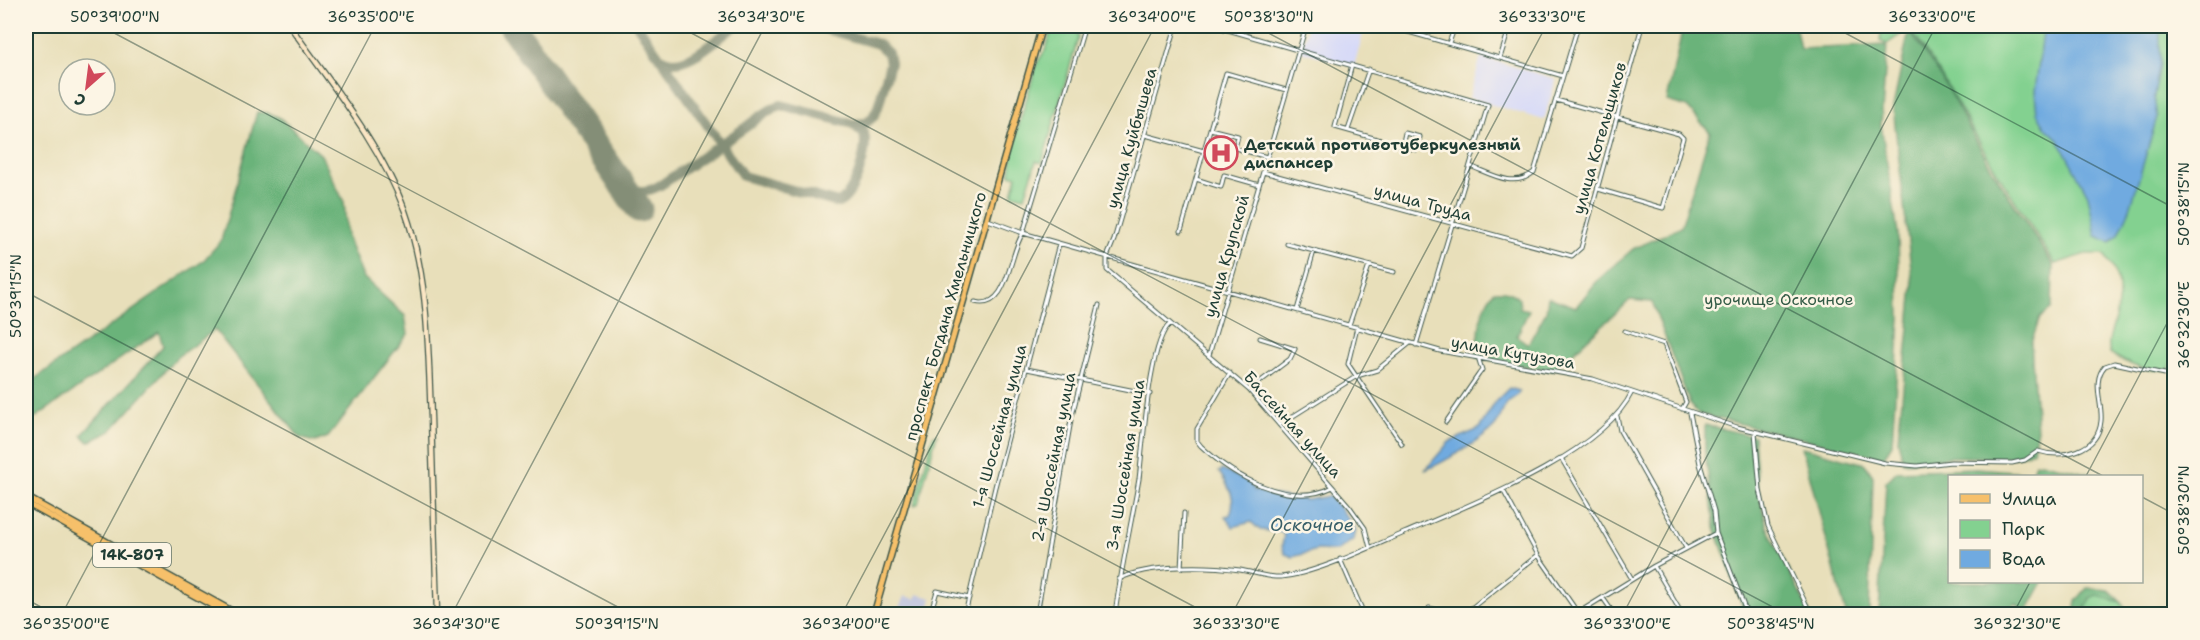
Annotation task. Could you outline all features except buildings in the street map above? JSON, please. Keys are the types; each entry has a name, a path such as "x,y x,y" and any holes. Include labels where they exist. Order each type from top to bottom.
{"main road":[{"path":"290,26 360,127 386,171 404,209 418,252 428,329 437,615"},
{"name":"проспект Богдана Хмельницкого","path":"874,615 1042,26"},
{"name":"14К-807","path":"26,497 237,615"},
{"name":"14К-807","path":"26,503 228,615"}],"street":[{"path":"975,302 987,303 999,294 1016,243 1023,233 1085,26"},
{"name":"улица Куйбышева","path":"1107,257 1114,240 1176,26"},
{"path":"1214,26 1488,105 1416,345"},
{"name":"улица Крупской","path":"1209,355 1306,26"},
{"path":"1387,26 1563,76"},
{"path":"1449,43 1455,26"},
{"path":"1500,58 1510,26"},
{"path":"1470,165 1509,180 1528,177 1538,165 1578,26"},
{"name":"улица Котельщиков","path":"1576,255 1581,248 1642,26"},
{"path":"1352,65 1335,127 1416,150 1420,137 1406,133 1402,146"},
{"path":"1348,130 1369,69"},
{"path":"1181,231 1226,73 1286,90"},
{"path":"1556,100 1679,134 1683,138 1664,208 1598,189"},
{"path":"1209,129 1238,136 1235,148 1267,156"},
{"path":"1145,135 1204,151"},
{"name":"улица Труда","path":"1263,172 1569,256 1576,255"},
{"path":"1196,179 1221,187 1224,175 1259,185"},
{"name":"улица Кутузова","path":"986,219 1023,233 1416,345 1479,359 1578,376 1755,432 1907,466 1951,462 2012,463 2025,460 2038,451 2050,455 2072,454 2091,441 2101,423 2098,382 2105,366 2114,363 2175,376"},
{"name":"1-я Шоссейная улица","path":"965,615 1059,243"},
{"path":"1287,244 1394,272"},
{"path":"1298,310 1314,251"},
{"name":"Бассейная улица","path":"1107,257 1107,270 1112,277 1249,390 1333,487 1365,528 1370,548"},
{"path":"1349,325 1369,266"},
{"name":"2-я Шоссейная улица","path":"1036,615 1058,483 1079,381 1099,305"},
{"name":"3-я Шоссейная улица","path":"1115,615 1157,351 1165,330 1170,324"},
{"path":"1357,327 1348,364 1402,444"},
{"path":"1625,331 1664,344 1686,402 1682,410"},
{"path":"1249,390 1290,359 1295,349 1260,338"},
{"path":"1279,425 1357,376 1377,370 1410,343"},
{"path":"1446,422 1482,370 1479,359"},
{"path":"1027,369 1150,394"},
{"path":"1230,373 1197,429 1197,441 1201,446 1242,474 1276,490 1311,496 1333,487"},
{"path":"1119,579 1128,575 1181,568 1232,569 1278,577 1340,559 1503,490 1561,458 1617,416 1632,392"},
{"path":"1690,413 1700,464 1714,511 1716,533 1747,615"},
{"path":"1617,416 1620,431 1686,548"},
{"path":"1755,432 1760,490 1768,526 1811,615"},
{"path":"1561,458 1632,579"},
{"path":"1503,490 1538,555 1577,614 1654,566 1716,533"},
{"path":"1181,568 1184,513"},
{"path":"1464,615 1538,555"},
{"path":"1340,559 1364,615"},
{"path":"1654,566 1682,615"},
{"path":"930,615 937,591 969,598"},
{"path":"1603,598 1614,615"},
{"path":"1429,608 1455,615"}],"shaded area":[{"path":"1308,26 1365,26 1354,66 1301,51"},
{"path":"1481,57 1556,79 1544,120 1469,98"},
{"path":"917,594 932,598 928,614 898,614 904,596 916,599"}],"green space":[{"path":"1052,26 1078,26 1076,33 1079,35 1042,163 1036,161 1025,197 1012,194 1017,176 1010,174 1013,145 1037,63 1046,49"},
{"name":"урочище Оскочное","path":"1683,26 1786,26 1796,29 1800,49 1887,45 1881,125 1898,233 1900,318 1892,444 1883,458 1699,414 1690,404 1652,302 1630,300 1553,371 1477,358 1476,349 1481,318 1494,291 1511,293 1519,299 1520,308 1529,310 1517,336 1528,344 1546,312 1548,297 1576,307 1598,280 1633,249 1681,227 1710,132 1687,107 1667,101"},
{"path":"1882,26 2174,26 2174,357 2170,368 2147,369 2110,353 2109,340 2118,305 2119,288 2115,273 2104,254 2086,254 2055,264 1910,28 1887,44 1880,41"},
{"path":"1909,30 1938,72 1993,171 2053,265 2052,308 2040,318 2031,343 2037,430 2033,451 2023,455 2003,458 1950,457 1903,462 1898,440 1913,286 1893,107"},
{"path":"257,112 269,113 280,118 321,155 344,202 347,237 363,277 405,316 408,334 328,437 315,442 300,438 215,330 177,357 111,431 89,442 82,435 163,346 159,332 26,424 26,385 203,261 221,241"},
{"path":"1705,425 1754,436 1758,490 1767,527 1810,614 1745,614 1715,527 1705,453"},
{"path":"937,434 918,504 914,505 933,436"},
{"path":"1802,447 1865,464 1873,476 1869,614 1846,614"},
{"path":"2041,462 2094,475 2043,475 2032,470 2035,463"},
{"path":"1977,468 2022,472 2027,475 1948,475 1948,583 2042,583 2025,614 2016,603 2002,614 1879,614 1886,482 1897,471"},
{"path":"2087,588 2109,590 2121,602 2098,596 2090,598 2083,614 2074,614 2076,601"},
{"path":"2098,596 2121,602 2128,614 2083,614 2086,601"}],"water":[{"path":"2044,26 2160,26 2160,63 2154,97 2157,117 2130,209 2119,234 2110,242 2096,236 2088,195 2058,139 2046,128 2037,113 2035,91"},
{"path":"1509,388 1520,391 1507,403 1498,422 1491,430 1463,450 1425,470 1449,442 1479,429 1496,401"},
{"name":"Оскочное","path":"1222,470 1249,482 1254,490 1268,494 1307,500 1329,496 1356,530 1354,539 1337,551 1317,550 1293,557 1285,554 1282,546 1284,535 1281,532 1260,530 1251,522 1233,527 1225,516 1230,515 1233,503 1229,488 1219,472"}],"taxiway":[{"path":"620,181 637,191 658,187 673,176 677,174 694,162 720,145 729,139 767,112 781,105 853,124 864,134 864,151 855,183 850,192 838,203 743,176 638,26"},
{"path":"661,58 670,62 689,58 735,26"},
{"path":"815,26 878,44 888,53 890,63 878,107 873,117 866,123 853,124"}],"runway":[{"path":"512,26 639,209"}],"place":[{"name":"Детский противотуберкулезный диспансер","path":"1221,153"}]}
